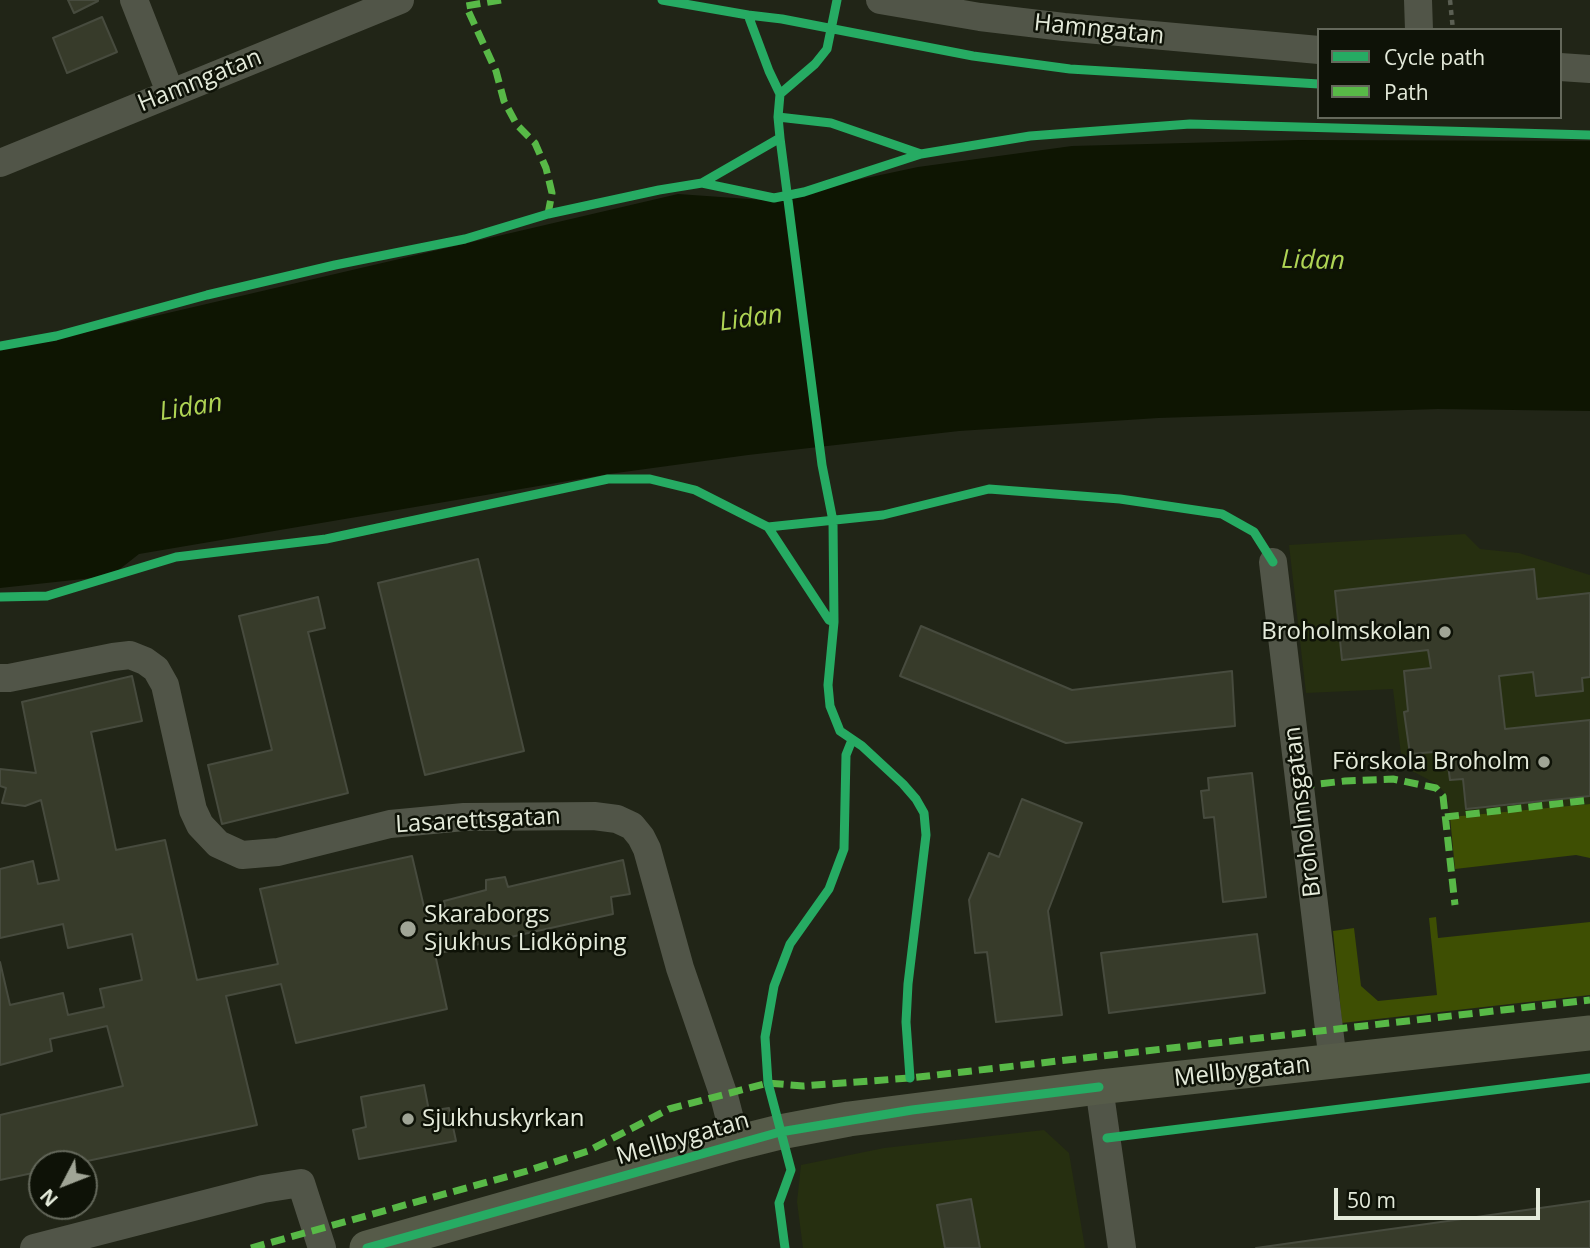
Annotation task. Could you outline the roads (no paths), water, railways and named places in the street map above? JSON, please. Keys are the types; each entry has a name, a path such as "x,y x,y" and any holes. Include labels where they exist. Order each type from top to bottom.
{"main road":[{"name":"Mellbygatan","path":"367,1248 736,1143 849,1119 1099,1087 1590,1033"}],"street":[{"path":"134,0 170,92"},
{"name":"Hamngatan","path":"0,163 400,0"},
{"name":"Hamngatan","path":"880,0 981,17 1064,27 1317,50"},
{"path":"1418,0 1419,28"},
{"path":"1562,67 1590,69"},
{"name":"Broholmsgatan","path":"1273,562 1333,1062"},
{"name":"Lasarettsgatan","path":"0,678 130,655 156,669 165,685 193,810 200,825 218,845 242,855 278,852 390,824 464,817 594,816 617,819 632,826 647,849 680,968 724,1096 736,1143"},
{"path":"1099,1087 1122,1248"},
{"path":"34,1248 263,1189 301,1183 322,1248"}],"water":[{"name":"Lidan","path":"1299,140 1590,141 1590,411 1438,409 1158,418 959,431 609,474 139,554 111,576 0,588 0,349 65,337 678,194 763,200 918,167 1072,146"}],"place":[{"name":"Broholmskolan","path":"1445,632"},
{"name":"Förskola Broholm","path":"1544,762"},
{"name":"Skaraborgs Sjukhus Lidköping","path":"408,929"},
{"name":"Sjukhuskyrkan","path":"408,1119"}]}
